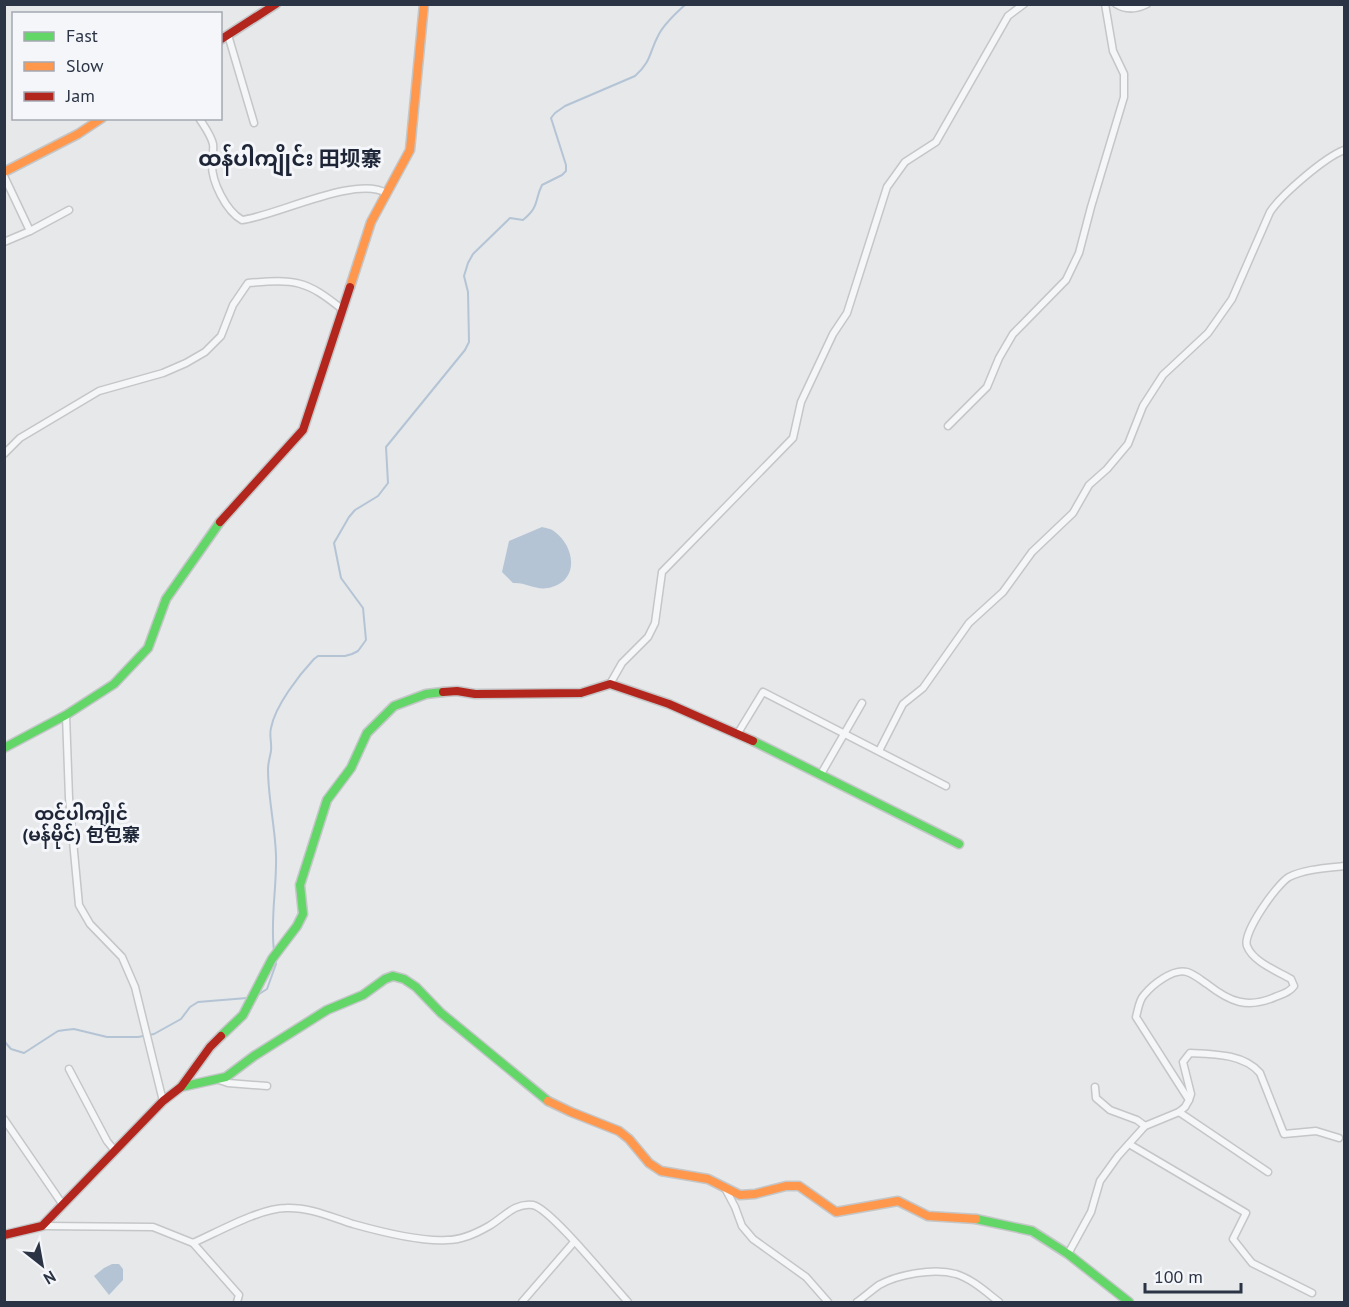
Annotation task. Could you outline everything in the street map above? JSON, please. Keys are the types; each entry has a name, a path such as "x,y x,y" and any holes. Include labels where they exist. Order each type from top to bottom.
{"street":[{"path":"254,123 224,37 276,4"},
{"path":"4,748 66,715 114,684 148,648 166,599 215,529 303,430 371,222 410,150 424,4"},
{"path":"610,684 622,663 648,637 655,623 662,572 793,438 805,394 833,334 847,313 878,220 886,187 905,162 936,142 1008,16 1024,4"},
{"path":"948,426 987,387 999,358 1013,334 1066,280 1079,254 1090,207 1124,97 1124,74 1113,51 1105,4"},
{"path":"1116,4 1122,8 1133,9 1147,4"},
{"path":"30,231 4,174 99,120"},
{"path":"200,120 214,147 213,178 232,212 242,220 311,199 364,188 386,193"},
{"path":"879,751 903,704 923,688 969,623 1002,592 1032,552 1073,513 1089,485 1107,469 1128,444 1143,406 1163,375 1208,333 1232,299 1276,202 1327,160 1344,150"},
{"path":"4,242 69,210"},
{"path":"4,454 20,438 99,391 162,374 205,352 220,336 233,304 248,283 279,280 304,284 320,291 343,310"},
{"path":"42,1226 163,1101 181,1087 210,1047 243,1015 274,956 288,939 303,914 300,885 327,800 351,768 367,733 394,706 426,694 457,691 475,694 581,693 610,684 669,704 738,733 959,844"},
{"path":"738,733 763,692 946,786"},
{"path":"821,774 862,703"},
{"path":"66,715 69,798 79,905 90,924 122,957 135,987 163,1101"},
{"path":"1189,1100 1136,1017 1142,996 1158,982 1183,971 1195,976 1227,997 1249,1004 1259,1004 1291,991 1294,986 1291,979 1253,956 1246,945 1250,928 1280,884 1291,876 1344,866"},
{"path":"181,1087 218,1080 327,1010 363,995 393,976 404,979 416,987 441,1013 490,1056 560,1110 622,1133 633,1142 652,1166 667,1174 699,1177 716,1182 738,1195 794,1186 801,1187 826,1209 836,1212 898,1201 928,1216 967,1217 1032,1231 1068,1254 1129,1302"},
{"path":"1068,1254 1091,1212 1100,1181 1129,1144 1145,1126 1179,1112 1185,1107 1191,1094 1183,1062 1190,1053 1245,1060 1254,1065 1260,1073 1284,1134 1316,1131 1339,1138"},
{"path":"69,1069 107,1141 115,1151"},
{"path":"218,1080 267,1086"},
{"path":"1095,1087 1096,1098 1110,1110 1137,1120 1145,1126"},
{"path":"1179,1112 1268,1172"},
{"path":"4,1119 63,1205"},
{"path":"1129,1144 1246,1213 1233,1239 1252,1263 1312,1293"},
{"path":"725,1189 735,1206 742,1226 753,1239 806,1277 828,1302"},
{"path":"193,1243 264,1212 286,1208 314,1211 354,1224 434,1241 461,1240 489,1226 510,1210 523,1205 535,1205 552,1218 628,1302"},
{"path":"4,1235 42,1226 153,1227 193,1243 239,1294 237,1302"},
{"path":"522,1302 573,1242"},
{"path":"857,1302 879,1286 892,1280 942,1272 958,1275 999,1302"}],"water":[{"path":"542,527 554,531 570,553 570,570 567,577 561,583 547,588 513,583 502,572 509,541"},
{"path":"112,1264 119,1264 123,1269 123,1280 109,1295 94,1276"}],"waterway":[{"path":"274,951 276,855 268,769 273,719 288,691 314,659 318,656 352,654 358,651 366,640 363,608 341,578 334,543 355,510 378,496 388,483 386,447 465,350 469,342 468,292 464,276 473,254 510,218 523,220 534,207 542,185 566,171 551,118 565,106 635,76 641,71 662,30 686,4"},
{"path":"256,996 267,989 276,964 275,959"},
{"path":"4,1041 11,1049 24,1053 58,1031 65,1030 74,1029 107,1037 138,1037 154,1034 181,1019 190,1007 198,1002 247,998"}],"traffic: fast":[{"path":"4,748 66,715 114,684 148,648 166,599 220,522"},
{"path":"221,1036 243,1015 272,959 297,926 303,914 300,885 327,800 351,768 367,733 394,706 426,694 443,692"},
{"path":"753,741 959,844"},
{"path":"181,1087 226,1077 254,1056 327,1010 363,995 393,976 404,979 416,987 441,1013 548,1101"},
{"path":"976,1219 1032,1231 1068,1254 1129,1302"}],"traffic: slow":[{"path":"350,287 371,222 410,150 424,4"},
{"path":"4,172 78,134 99,120"},
{"path":"548,1101 619,1131 629,1139 649,1163 661,1171 708,1179 740,1195 755,1194 786,1186 799,1186 836,1212 898,1201 928,1216 976,1219"}],"traffic: jam":[{"path":"222,39 276,4"},
{"path":"220,522 303,430 350,287"},
{"path":"443,692 581,693 610,684 669,704 753,741"},
{"path":"4,1235 42,1226 163,1101 181,1087 210,1047 221,1036"}],"district":[{"name":"ထန်ပါကျိုင်း 田坝寨","path":"290,158"},
{"name":"ထင်ပါကျိုင် (မန်မိုင်) 包包寨","path":"81,823"}]}
